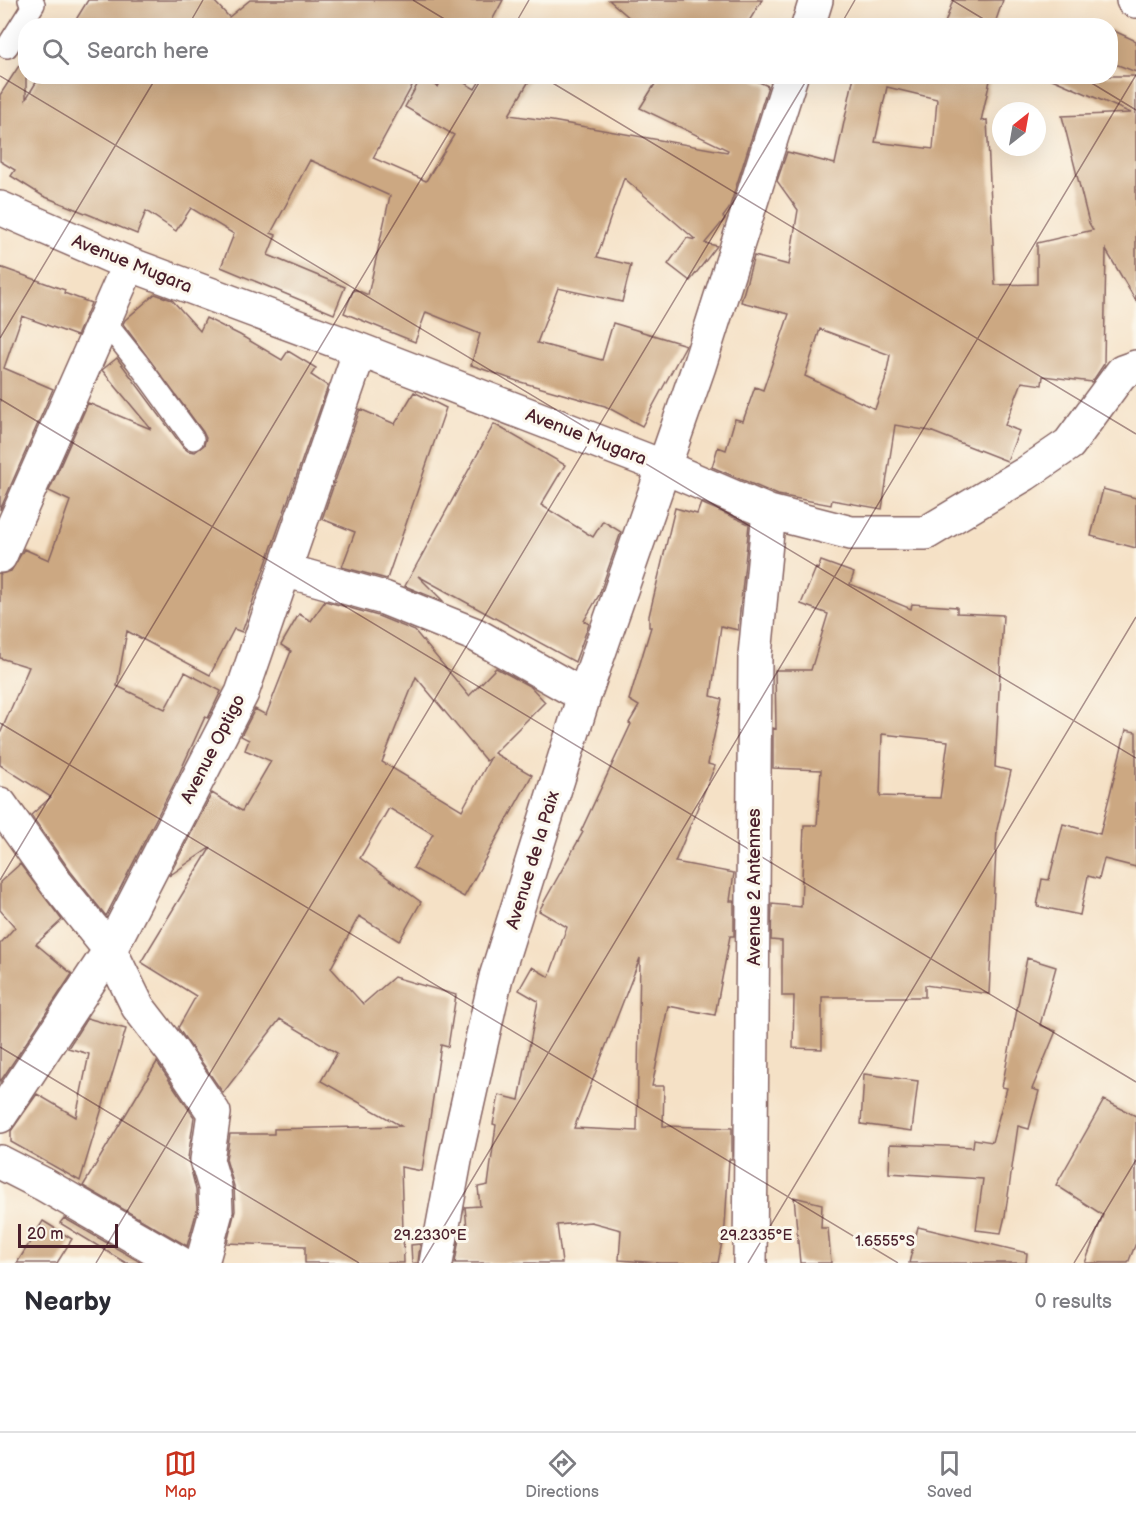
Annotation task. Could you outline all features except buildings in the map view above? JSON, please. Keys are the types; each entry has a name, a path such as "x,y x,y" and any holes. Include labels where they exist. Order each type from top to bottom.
{"street":[{"path":"810,18 816,0"},
{"name":"Avenue de la Paix","path":"436,1263 456,1155 496,977 584,696 699,366 788,84"},
{"name":"Avenue Mugara","path":"0,208 129,264 664,467 769,512 851,532 926,533 1025,474 1069,444 1122,372 1136,368"},
{"path":"0,556 129,264"},
{"name":"Avenue Optigo","path":"0,1116 110,950 242,693 360,350"},
{"name":"Avenue 2 Antennes","path":"750,1263 755,655 769,512"},
{"path":"284,570 384,598 476,635 584,696"},
{"path":"0,804 56,883 110,950 138,1007 172,1051 214,1113 207,1160 215,1187 216,1212 202,1263"},
{"path":"0,1162 43,1184 180,1263"}],"lane":[{"path":"25,18 33,4 29,0"},
{"path":"7,47 18,29"},
{"path":"104,321 193,439"}]}
